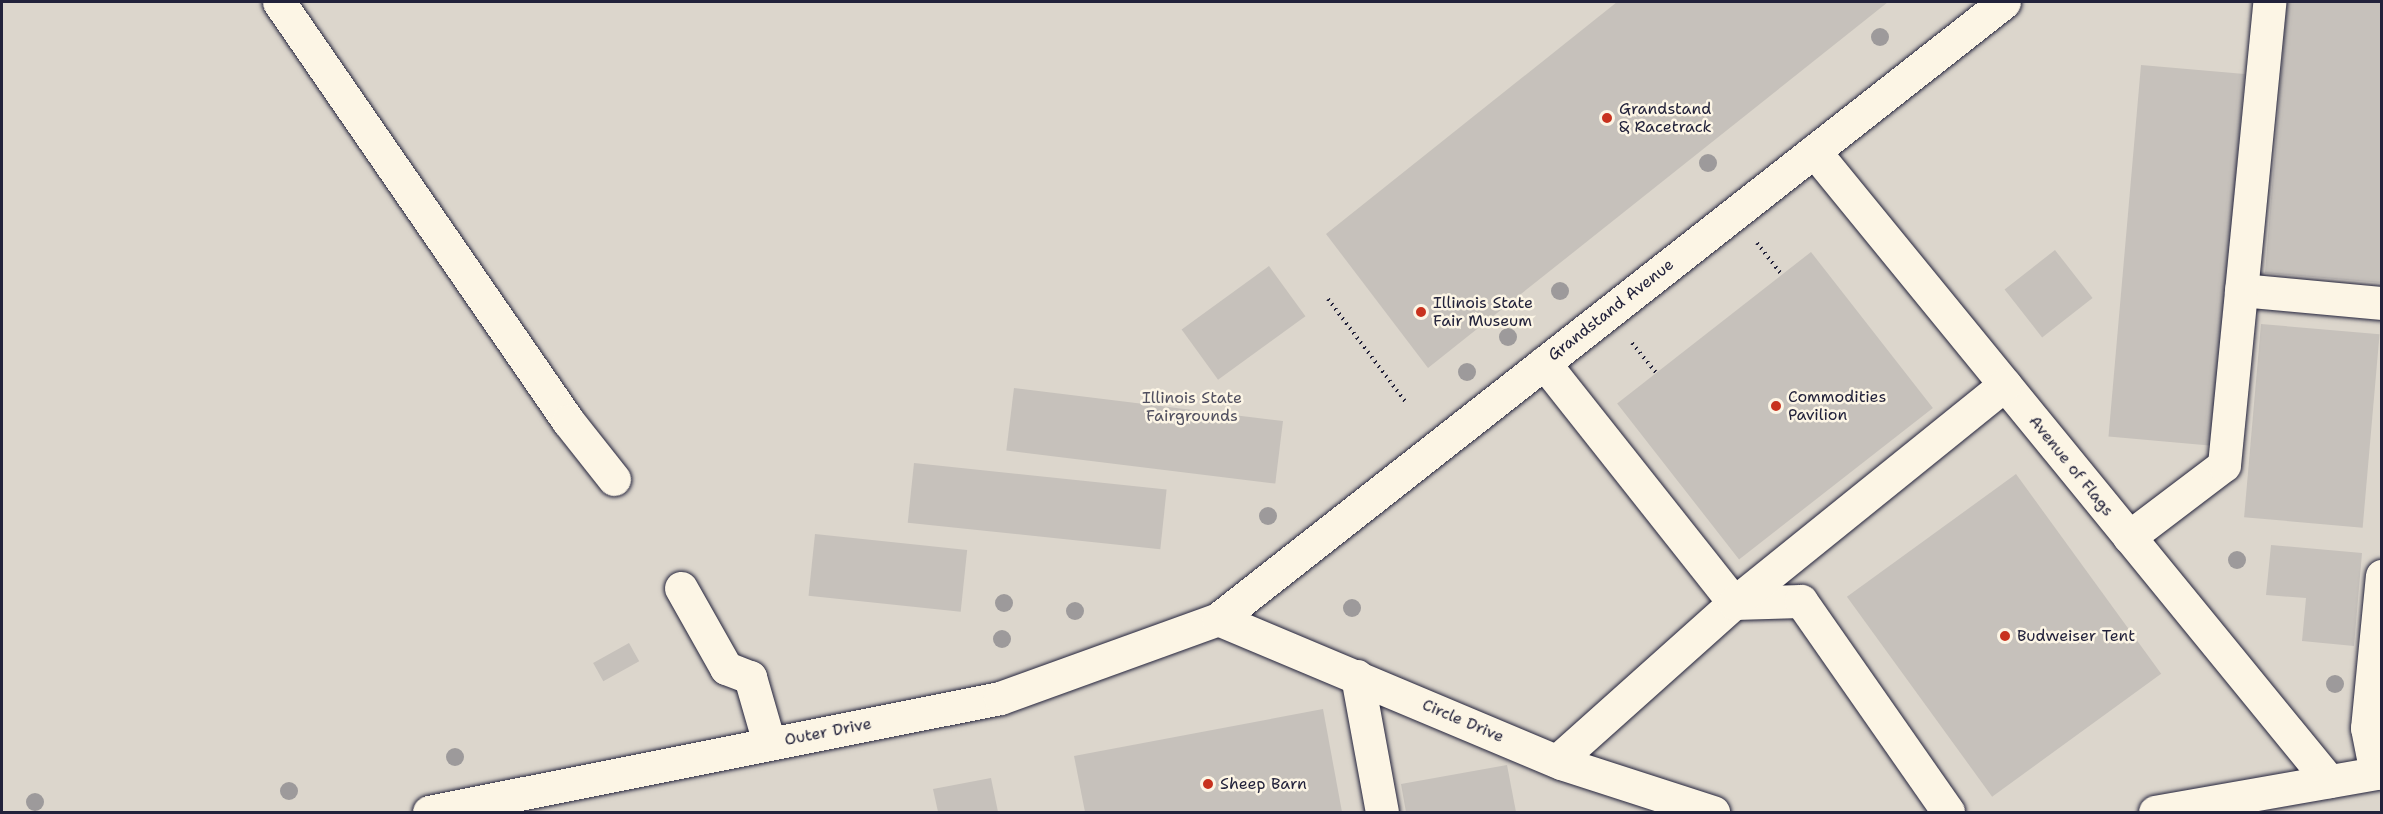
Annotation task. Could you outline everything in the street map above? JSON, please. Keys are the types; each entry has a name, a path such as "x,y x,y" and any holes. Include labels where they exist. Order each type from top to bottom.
{"street":[{"path":"279,2 568,421 614,479"},
{"name":"Grandstand Avenue","path":"1218,619 2004,2"},
{"path":"2129,537 2224,465 2269,2"},
{"name":"Avenue of Flags","path":"1814,151 2329,781"},
{"path":"2241,290 2382,303"},
{"path":"1544,363 1734,603"},
{"path":"1557,762 1734,603 2005,384"},
{"path":"2155,813 2379,773 2367,728 2382,576"},
{"path":"681,588 726,668 750,677 769,743"},
{"path":"1734,603 1801,601 1948,813"},
{"name":"Circle Drive","path":"1218,619 1557,762 1713,813"},
{"name":"Outer Drive","path":"429,813 1000,698 1218,619"},
{"path":"1357,676 1382,813"}],"path":[{"path":"1757,243 1782,275"},
{"path":"1328,299 1407,404"},
{"path":"1632,343 1657,374"}],"green space":[{"name":"Illinois State Fairgrounds","path":"2,2 2381,2 2381,812 2,812"}],"building":[{"name":"Grandstand & Racetrack","path":"1617,2 1888,2 1428,368 1326,234"},
{"path":"2287,2 2382,2 2382,283 2265,273"},
{"path":"2141,65 2245,74 2212,446 2108,437"},
{"path":"2055,250 2093,298 2042,337 2005,289"},
{"name":"Commodities Pavilion","path":"1811,252 1933,408 1739,559 1617,403"},
{"path":"1269,266 1305,316 1218,380 1182,329"},
{"path":"2261,324 2380,334 2363,528 2244,517"},
{"path":"1014,388 1283,421 1275,484 1006,451"},
{"path":"914,463 1167,490 1160,549 908,523"},
{"name":"Budweiser Tent","path":"2016,474 2161,674 1992,797 1847,597"},
{"path":"815,534 967,550 961,612 809,596"},
{"path":"2271,545 2362,553 2354,646 2302,641 2306,598 2266,595"},
{"path":"629,643 639,661 603,681 593,663"},
{"name":"Sheep Barn","path":"1323,709 1342,812 1085,812 1074,756"},
{"path":"1507,765 1516,812 1406,812 1401,784"},
{"path":"991,778 998,812 938,812 933,789"}],"place":[{"name":"Grandstand & Racetrack","path":"1607,118"},
{"name":"Illinois State Fair Museum","path":"1421,312"},
{"name":"Commodities Pavilion","path":"1776,406"},
{"name":"Budweiser Tent","path":"2005,636"},
{"name":"Sheep Barn","path":"1208,784"}]}
